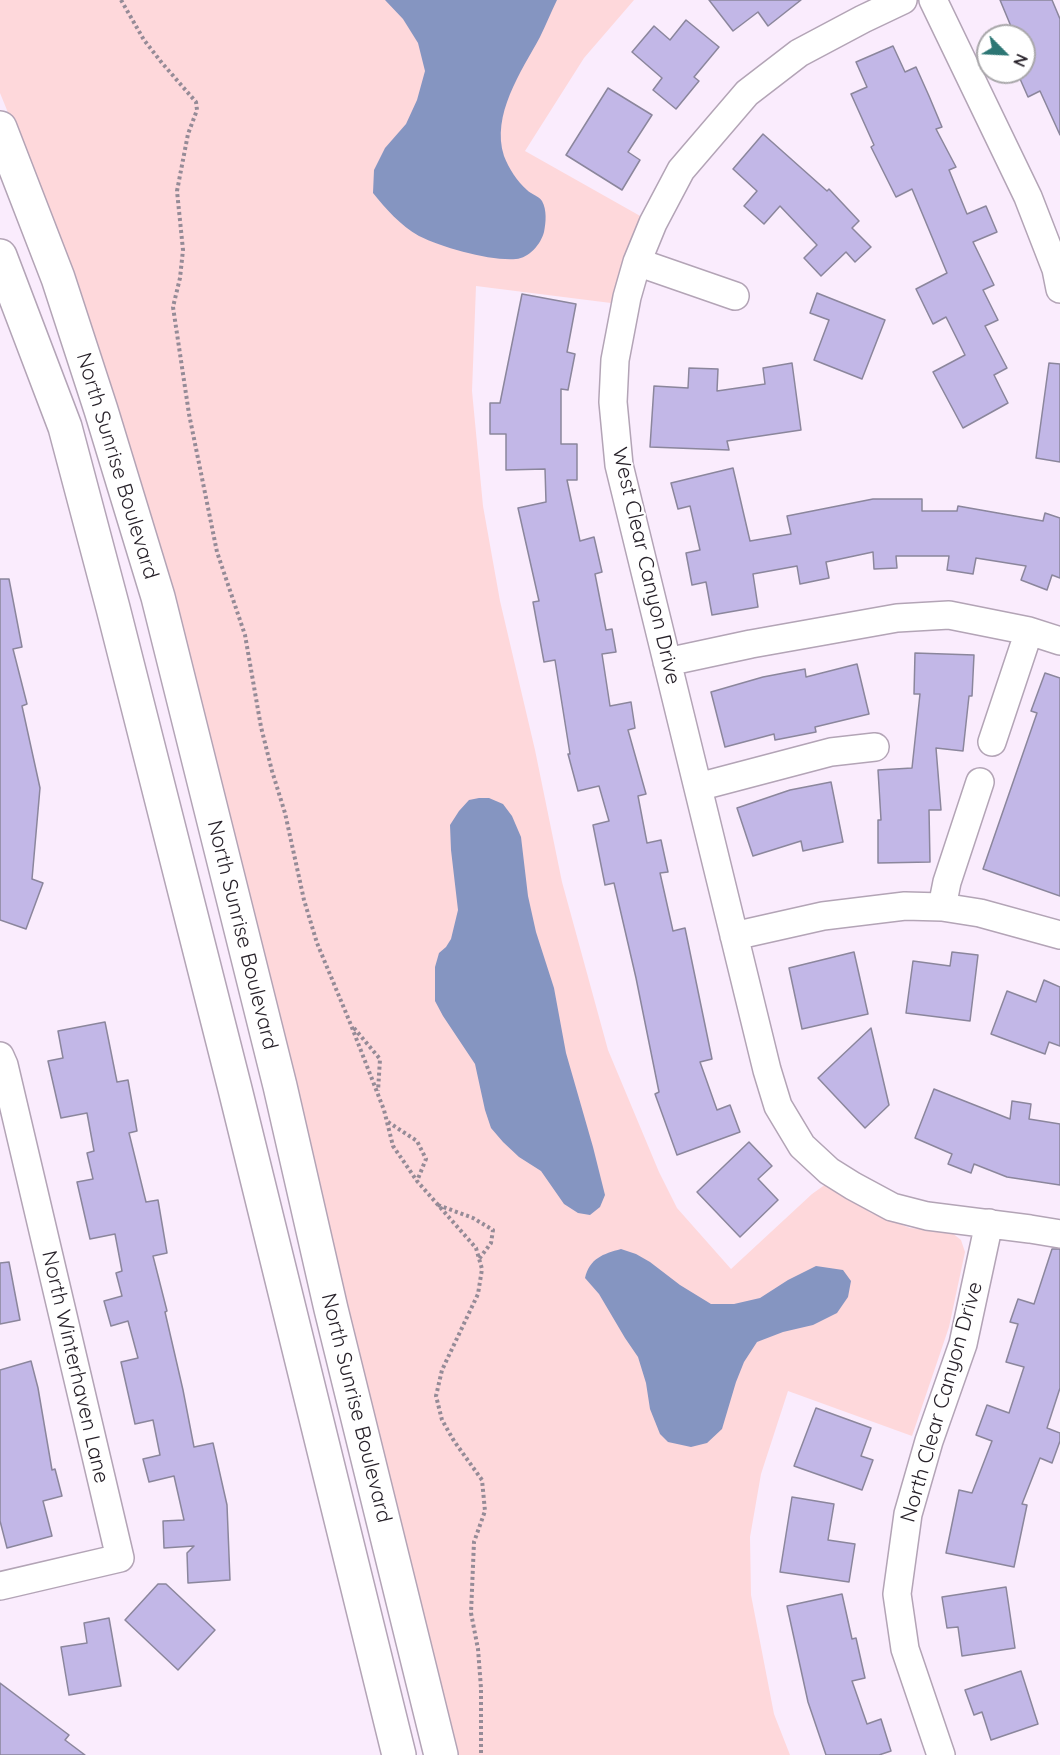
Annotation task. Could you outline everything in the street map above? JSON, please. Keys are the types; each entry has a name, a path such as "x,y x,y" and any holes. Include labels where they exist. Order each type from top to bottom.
{"street":[{"name":"West Clear Canyon Drive","path":"903,0 799,53 747,93 681,170 653,223 637,262 627,297 615,360 613,402 619,465 766,1070 778,1106 802,1146 829,1171 892,1207 927,1216 1060,1234"},
{"path":"933,0 1028,197 1056,269 1060,289"},
{"name":"North Sunrise Boulevard","path":"0,128 61,289 102,410 158,597 280,1086 331,1309 441,1755"},
{"name":"North Sunrise Boulevard","path":"0,256 65,427 229,1066 399,1755"},
{"path":"637,262 735,296"},
{"path":"667,662 751,644 897,618 949,615 1029,630 1060,641"},
{"path":"992,742 1029,630"},
{"path":"698,787 831,752 875,747"},
{"path":"942,907 947,882 980,782"},
{"path":"734,936 823,916 905,906 942,907 980,913 1060,934"},
{"name":"North Winterhaven Lane","path":"0,1056 120,1558 0,1586"},
{"name":"North Clear Canyon Drive","path":"941,1755 905,1649 897,1594 908,1514 929,1441 963,1344 989,1223"}],"path":[{"path":"121,0 144,40 196,102 197,110 188,134 177,191 183,250 180,278 173,308 189,414 218,552 245,635 261,727 285,813 304,900 317,943 378,1095 393,1146 417,1181 476,1248 482,1269 478,1294 442,1371 436,1396 442,1420 454,1442 482,1480 485,1511 474,1542 471,1613 478,1649 481,1689 481,1755"},
{"path":"351,1025 380,1059 378,1095"},
{"path":"387,1121 417,1141 426,1159 417,1181"},
{"path":"438,1204 473,1218 493,1230 491,1243 479,1259"}],"shaded area":[{"path":"0,0 634,0 584,58 525,151 642,217 625,257 611,303 476,286 472,391 483,506 500,601 535,750 562,882 608,1050 659,1172 677,1208 731,1269 812,1194 826,1184 871,1213 910,1228 951,1232 961,1240 965,1252 949,1327 912,1436 788,1391 761,1474 750,1537 751,1595 774,1714 790,1755 454,1755 356,1355 11,120 0,93"}],"water":[{"path":"385,0 557,0 510,94 501,125 501,141 508,166 523,186 541,199 545,208 546,220 542,237 534,250 525,256 516,259 493,258 467,253 429,241 400,222 373,193 374,170 385,148 406,124 417,100 425,71 418,43 403,19"},
{"path":"489,798 503,804 512,816 521,837 528,896 536,932 554,988 566,1053 605,1195 600,1207 590,1215 578,1213 564,1204 541,1171 519,1157 491,1128 475,1064 435,1001 435,967 439,953 451,939 458,910 450,825 469,800"},
{"path":"621,1249 650,1262 680,1285 711,1304 734,1304 760,1298 816,1266 843,1270 851,1281 848,1297 837,1313 813,1325 783,1332 757,1342 744,1362 722,1429 707,1443 691,1447 668,1442 660,1434 650,1409 646,1383 638,1357 599,1294 585,1278 594,1261"}],"building":[{"path":"709,0 801,0 768,26 758,12 733,31"},
{"path":"1000,0 1052,0 1060,19 1060,135 1040,91 1028,97 1022,84 1036,84 1036,24 1010,24"},
{"path":"686,20 719,47 694,77 699,81 676,109 653,90 662,78 632,52 654,26 670,40"},
{"path":"893,46 905,72 916,67 929,96 942,127 936,129 956,167 949,170 967,214 986,206 997,232 973,242 994,285 983,290 998,320 985,326 1007,368 994,375 1008,403 963,428 933,372 965,355 946,317 933,324 916,289 947,273 912,189 896,197 871,147 874,145 851,94 867,87 856,62"},
{"path":"608,88 652,115 628,152 640,160 622,190 566,155"},
{"path":"763,134 827,191 829,189 859,221 852,228 871,247 855,262 846,252 821,276 804,258 817,245 780,206 764,224 744,206 757,191 733,169"},
{"path":"817,293 885,320 862,379 814,360 829,320 810,313"},
{"path":"522,294 576,304 567,352 575,354 568,390 561,389 561,444 577,444 577,480 567,480 580,541 594,537 602,572 595,574 606,630 612,629 616,652 602,654 610,706 631,702 635,728 628,730 646,794 638,796 647,843 661,840 668,872 660,873 673,931 685,928 712,1059 700,1062 717,1110 730,1105 740,1132 677,1155 655,1094 659,1092 614,883 605,885 593,825 609,821 599,786 578,791 568,754 570,754 555,660 544,662 533,602 539,601 518,508 546,502 545,469 506,470 506,434 490,434 490,403 500,403"},
{"path":"792,363 801,430 727,441 729,450 650,447 654,386 688,388 689,368 718,369 717,391 765,384 763,368"},
{"path":"1049,363 1060,364 1060,462 1036,458"},
{"path":"733,468 750,541 791,534 787,516 873,499 922,499 922,511 957,511 958,506 1043,521 1045,513 1060,518 1060,578 1052,575 1047,590 1021,580 1026,566 976,558 973,574 947,570 949,556 896,556 897,568 874,569 873,552 826,562 829,578 800,584 797,566 753,574 758,607 712,615 706,582 692,585 686,553 700,550 690,506 678,509 671,483"},
{"path":"0,579 9,579 22,647 13,649 27,704 22,706 40,788 32,879 43,883 26,929 0,920"},
{"path":"915,653 974,655 972,696 969,696 963,751 936,748 941,810 929,810 930,862 878,863 878,820 881,820 878,770 912,768 920,694 914,694"},
{"path":"857,664 869,714 815,727 816,732 775,740 774,734 725,747 711,692 763,677 805,669 806,677"},
{"path":"1045,673 1060,678 1060,896 983,869 1037,713 1031,711"},
{"path":"831,782 843,842 803,851 801,841 753,856 737,808 790,790"},
{"path":"854,952 868,1014 802,1029 789,968"},
{"path":"952,952 978,955 970,1021 906,1013 913,961 950,966"},
{"path":"1044,980 1060,987 1060,1046 1049,1042 1045,1054 991,1034 1007,991 1036,1002"},
{"path":"105,1022 117,1082 128,1080 137,1131 129,1133 146,1202 158,1200 167,1253 153,1256 167,1311 165,1312 194,1447 213,1443 227,1505 230,1580 188,1583 187,1553 194,1546 164,1548 163,1521 184,1520 174,1476 149,1482 143,1459 160,1455 153,1420 135,1424 121,1362 138,1358 128,1321 111,1326 104,1301 122,1296 116,1273 122,1271 115,1234 90,1239 77,1182 93,1179 87,1153 94,1151 87,1113 61,1118 48,1061 63,1058 58,1031"},
{"path":"871,1028 889,1105 865,1128 818,1078"},
{"path":"934,1089 1010,1119 1012,1101 1031,1104 1029,1119 1060,1124 1060,1185 1007,1177 974,1164 971,1173 948,1164 952,1154 915,1138"},
{"path":"749,1142 772,1166 758,1179 778,1200 740,1237 697,1192"},
{"path":"1052,1249 1060,1249 1060,1388 1047,1428 1060,1433 1060,1441 1052,1463 1040,1458 1022,1504 1027,1505 1014,1567 946,1553 959,1490 972,1493 992,1441 976,1435 987,1405 1009,1413 1024,1367 1006,1362 1018,1324 1010,1322 1018,1299 1034,1304"},
{"path":"9,1262 20,1320 0,1324 0,1263"},
{"path":"31,1361 52,1470 55,1469 62,1496 43,1501 52,1536 7,1548 0,1521 0,1370"},
{"path":"816,1408 871,1428 861,1456 873,1460 862,1490 794,1466"},
{"path":"792,1497 834,1504 828,1540 855,1544 849,1582 780,1572"},
{"path":"158,1584 166,1584 215,1630 178,1670 125,1620"},
{"path":"1006,1587 1015,1648 962,1656 958,1627 947,1628 942,1597"},
{"path":"842,1594 852,1639 856,1638 865,1678 852,1681 867,1724 881,1719 891,1751 879,1755 826,1755 808,1702 787,1606"},
{"path":"109,1618 121,1686 69,1695 61,1647 87,1643 84,1623"},
{"path":"1021,1671 1038,1724 991,1740 982,1712 974,1715 965,1690"},
{"path":"0,1683 69,1735 65,1740 85,1755 0,1755"}]}
